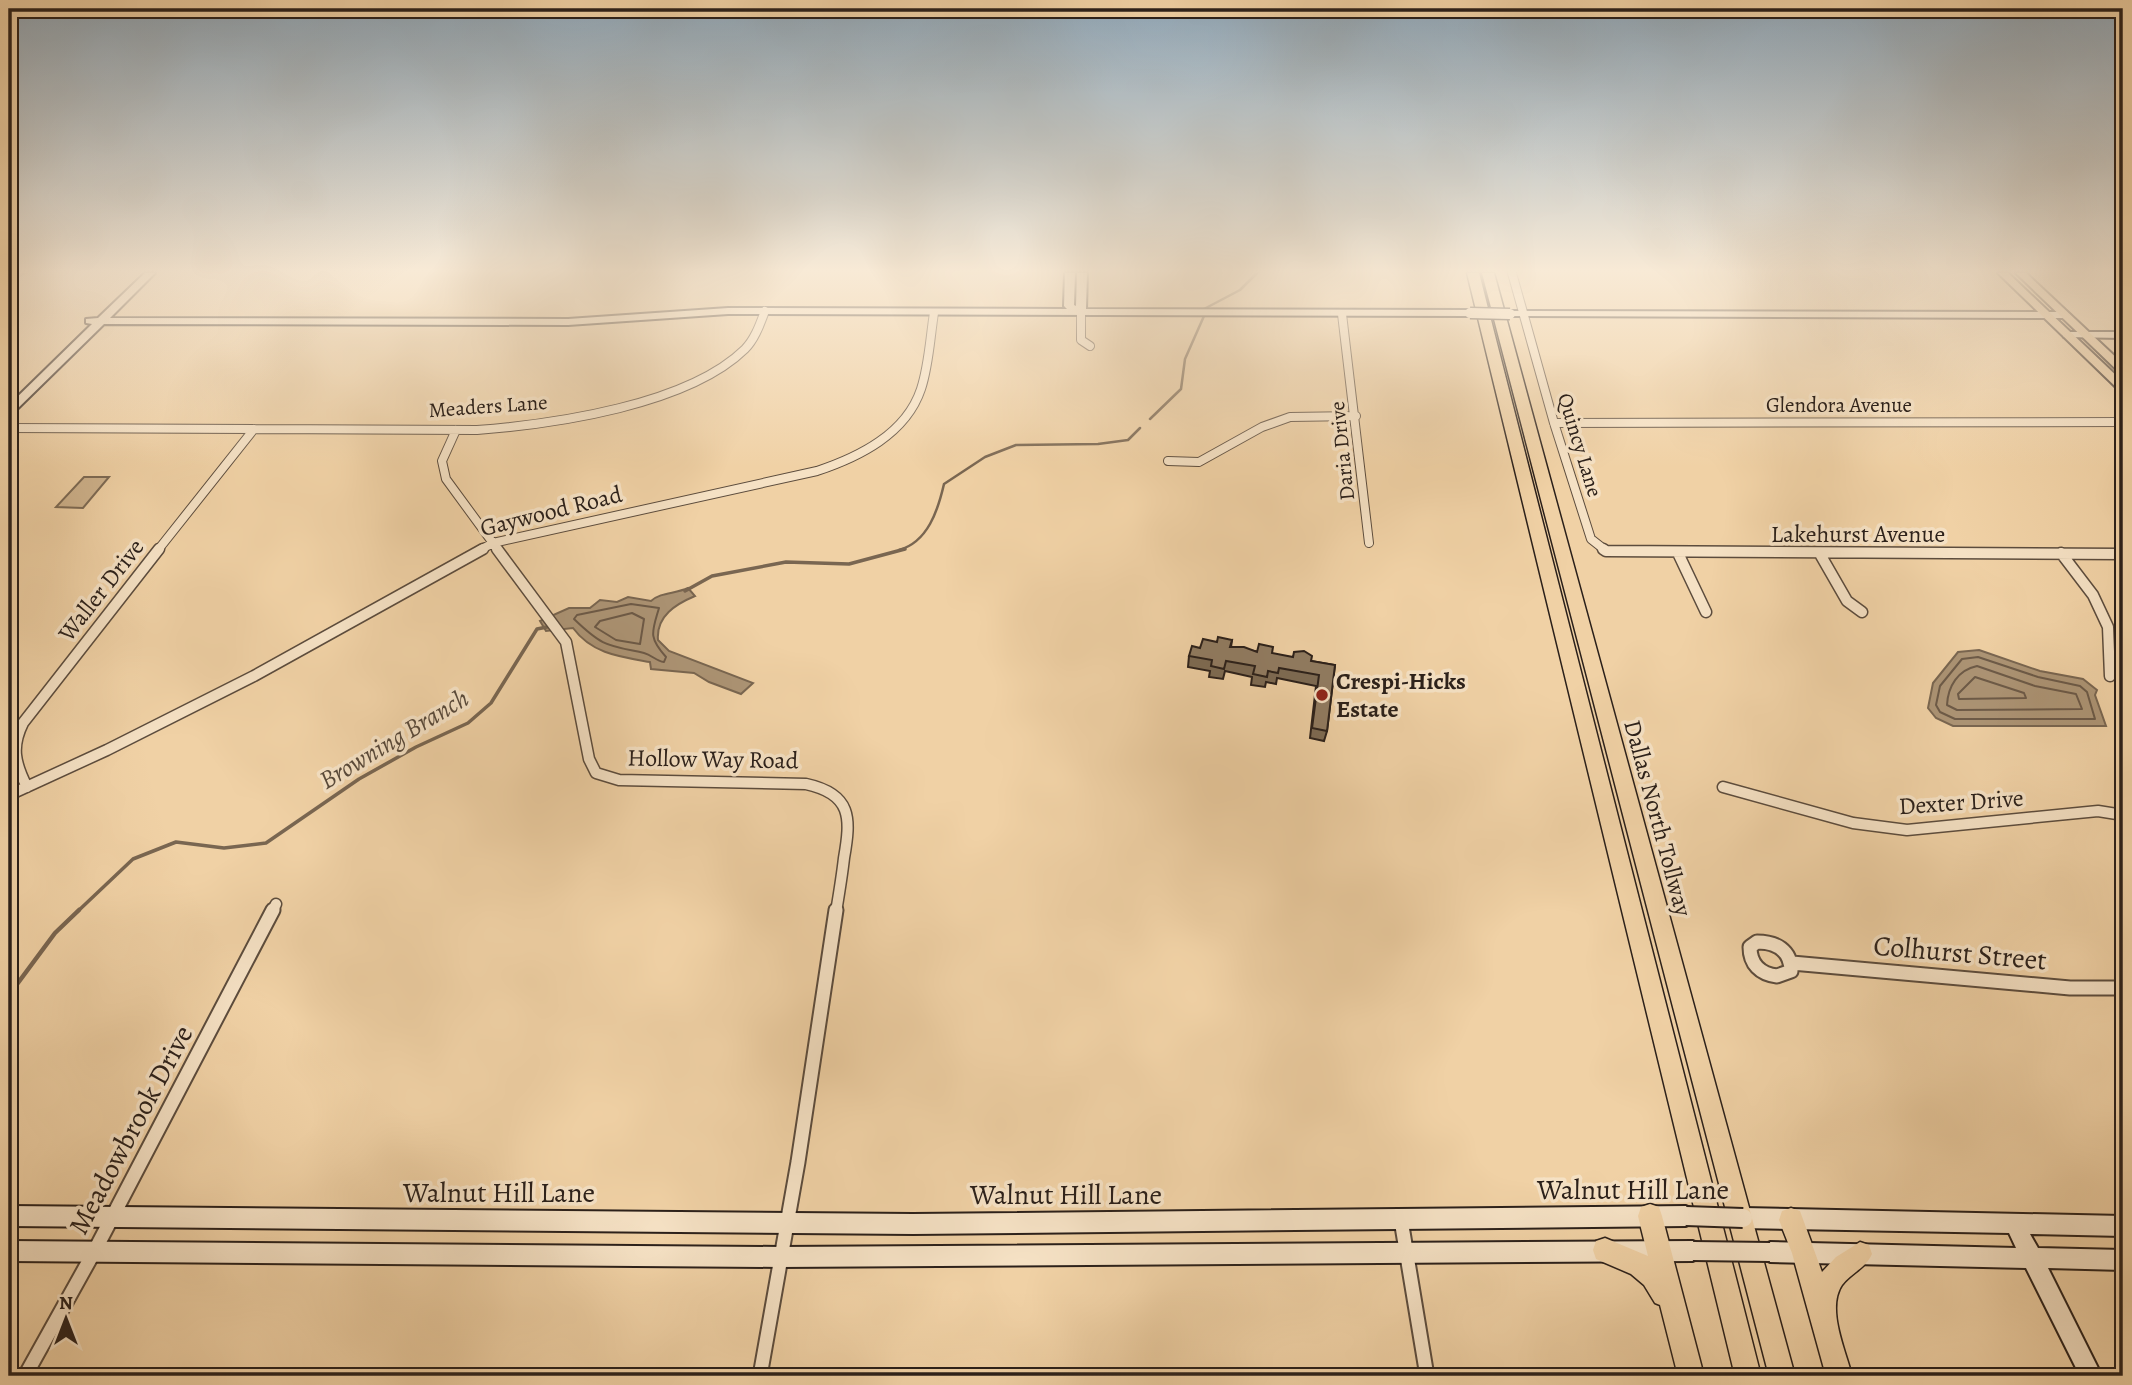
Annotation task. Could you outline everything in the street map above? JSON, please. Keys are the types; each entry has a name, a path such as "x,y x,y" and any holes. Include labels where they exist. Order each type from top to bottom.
{"highway":[{"name":"Dallas North Tollway","path":"1489,338 1748,1376"},
{"name":"Dallas North Tollway","path":"1505,338 1782,1376"},
{"path":"1650,1216 1691,1376"},
{"path":"1791,1220 1804,1253 1839,1376"},
{"path":"1605,1250 1639,1263 1656,1278 1677,1317"},
{"path":"1825,1324 1825,1295 1833,1274 1860,1254"}],"main road":[{"path":"9,400 77,338"},
{"path":"9,411 79,338"},
{"path":"2071,338 2123,388"},
{"path":"2090,338 2123,370"},
{"name":"Walnut Hill Lane","path":"9,1216 787,1223 1686,1216 2016,1226 2123,1226"},
{"path":"2016,1226 2091,1376"},
{"path":"9,1251 780,1257 1659,1250 2123,1260"}],"street":[{"name":"Meaders Lane","path":"9,428 456,430 549,423 689,385 720,368 743,351 754,338"},
{"name":"Gaywood Road","path":"9,795 242,683 493,543 817,471 853,457 895,429 908,416 921,388 930,338"},
{"path":"1081,338 1090,346"},
{"name":"Daria Drive","path":"1345,338 1369,542"},
{"name":"Quincy Lane","path":"1531,338 1554,423 1595,545"},
{"path":"1168,461 1199,462 1262,427 1290,417 1356,416"},
{"name":"Glendora Avenue","path":"1554,423 2123,422"},
{"name":"Waller Drive","path":"27,786 13,761 14,744 30,710 254,429"},
{"name":"Hollow Way Road","path":"456,430 445,451 443,472 450,487 561,632 570,656 589,759 596,773 619,780 806,784 834,793 844,803 849,828 787,1223 760,1376"},
{"name":"Lakehurst Avenue","path":"1595,545 1606,551 1678,553 2123,554"},
{"path":"1678,553 1706,612"},
{"path":"2061,553 2094,595 2108,627 2110,676"},
{"path":"1820,554 1847,601 1863,612"},
{"name":"Dexter Drive","path":"1723,787 1887,829 1907,830 2098,811 2123,815"},
{"name":"Meadowbrook Drive","path":"25,1376 113,1217 276,904"},
{"name":"Colhurst Street","path":"1792,963 2070,988 2123,988"},
{"path":"1401,1220 1427,1376"}],"shaded area":[{"path":"84,477 109,477 83,508 56,507"}],"water":[{"path":"688,588 695,596 669,612 660,624 658,640 669,651 753,683 741,694 694,673 651,669 650,662 608,653 589,644 573,628 546,631 540,621 569,608 590,608 600,600 617,602 628,597 651,601"},
{"path":"1979,650 2040,671 2083,679 2097,690 2095,695 2106,726 1953,726 1936,718 1928,708 1933,683 1958,652"}],"building":[{"path":"1218,637 1232,640 1230,647 1244,647 1257,652 1259,644 1273,647 1272,653 1293,657 1294,652 1304,651 1312,656 1311,661 1335,665 1327,731 1312,728 1319,675 1279,668 1278,673 1268,671 1267,677 1253,674 1255,666 1226,661 1224,669 1211,666 1212,660 1189,656 1192,646 1200,648 1203,639 1217,642"}],"waterway":[{"name":"Browning Branch","path":"1150,419 1181,389 1185,359 1194,338"},
{"name":"Browning Branch","path":"899,550 917,540 930,524 944,484 985,457 1016,445 1098,444 1128,440 1140,428"},
{"name":"Browning Branch","path":"685,591 712,576 786,562 849,564 905,549"},
{"name":"Browning Branch","path":"77,912 133,859 176,842 224,848 266,843 359,779 416,747 468,723 491,703 537,629 547,627"},
{"name":"Browning Branch","path":"9,995 55,933 79,910"}],"place":[{"name":"Crespi-Hicks Estate","path":"1322,695"}]}
